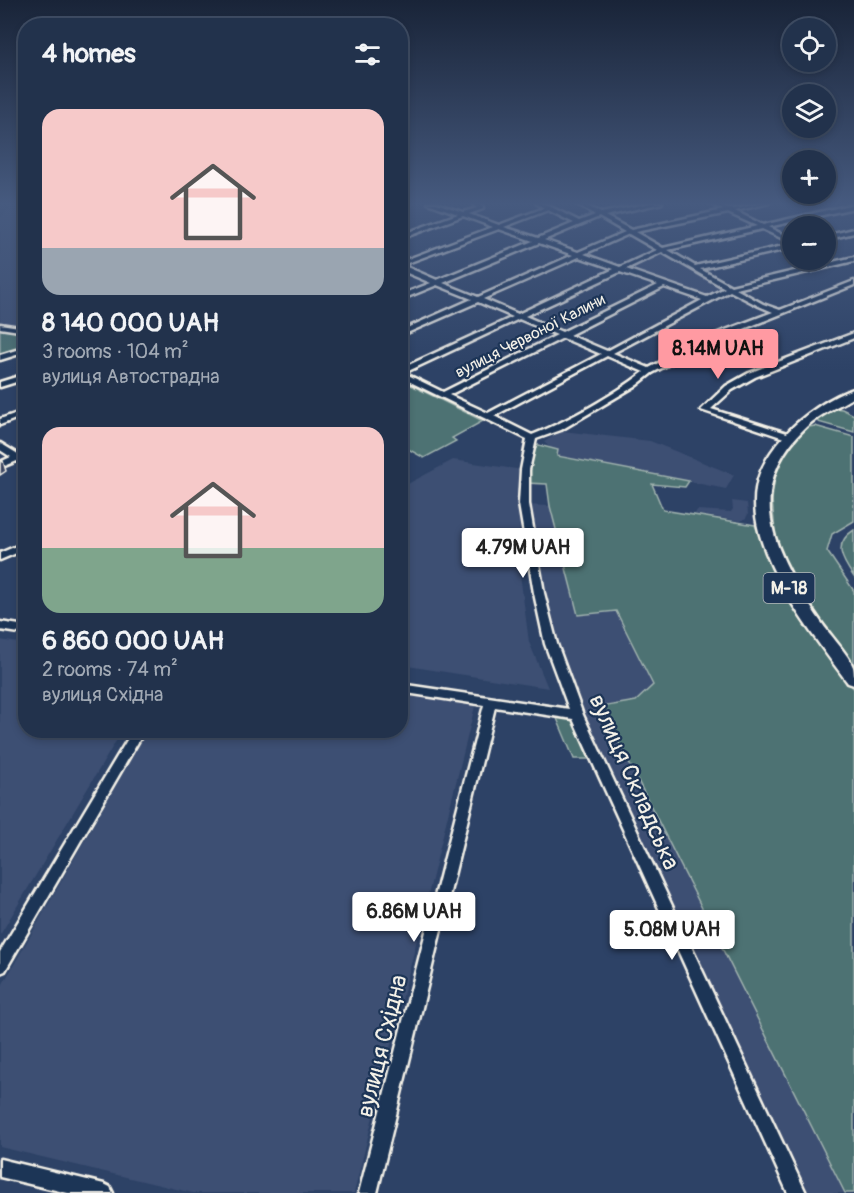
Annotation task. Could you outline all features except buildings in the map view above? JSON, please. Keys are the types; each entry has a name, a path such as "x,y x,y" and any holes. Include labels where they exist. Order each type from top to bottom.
{"highway":[{"name":"М-18","path":"854,392 818,411 787,436 771,460 764,482 763,521 772,554 804,612 854,679"}],"street":[{"path":"408,295 496,259"},
{"path":"408,330 569,259"},
{"path":"593,259 708,300"},
{"path":"408,369 643,259"},
{"path":"677,259 777,311"},
{"path":"694,268 736,259"},
{"path":"487,417 730,288 854,259"},
{"path":"408,270 650,371"},
{"path":"408,377 532,438 558,428 650,371 712,338 854,283"},
{"name":"вулиця Червоної Калини","path":"442,395 663,285"},
{"path":"0,326 18,329"},
{"path":"787,436 705,410 729,388 752,375 854,335"},
{"path":"0,358 18,352"},
{"path":"0,385 18,379"},
{"path":"0,422 18,415"},
{"name":"вулиця Складська","path":"532,438 525,470 524,504 539,593 551,644 577,715 796,1193"},
{"path":"0,447 18,455"},
{"path":"0,465 18,457"},
{"path":"0,557 18,549"},
{"path":"0,626 18,629"},
{"path":"408,689 577,715"},
{"name":"вулиця Східна","path":"368,1193 491,701"},
{"path":"0,966 134,738"},
{"path":"0,1168 104,1193"}],"shaded area":[{"path":"0,259 18,259 18,327 0,324"},
{"path":"650,259 673,259 726,287 705,298 627,269"},
{"path":"562,431 650,441 734,475 726,489 559,456 544,442"},
{"path":"453,460 523,470 518,559 529,642 548,688 408,666 408,484"},
{"path":"732,501 747,503 746,518 741,521 695,514 697,510 731,512"},
{"path":"524,505 550,506 578,615 616,610 653,685 636,701 601,708 845,1193 797,1193 577,715 551,644"},
{"path":"0,640 18,643 18,738 118,738 0,935"},
{"path":"408,695 475,706 354,1193 193,1193 0,1147 0,989 143,738 408,738"}],"green space":[{"path":"0,328 18,332 18,351 0,357"},
{"path":"408,384 483,421 452,438 456,441 424,458 408,449"},
{"path":"833,408 842,409 854,415 854,432 818,422 817,418"},
{"path":"815,426 854,437 854,521 832,534 827,551 854,591 854,666 788,575 776,542 772,500 776,466 794,438 809,427"},
{"path":"531,443 558,450 557,456 689,481 685,487 652,484 663,510 755,525 774,575 791,605 854,689 854,1193 845,1193 601,707 636,701 653,685 616,611 578,615 550,506 547,484 525,483"},
{"path":"854,530 854,577 843,558 841,547 847,535"},
{"path":"556,716 572,718 589,759 574,759"}]}
